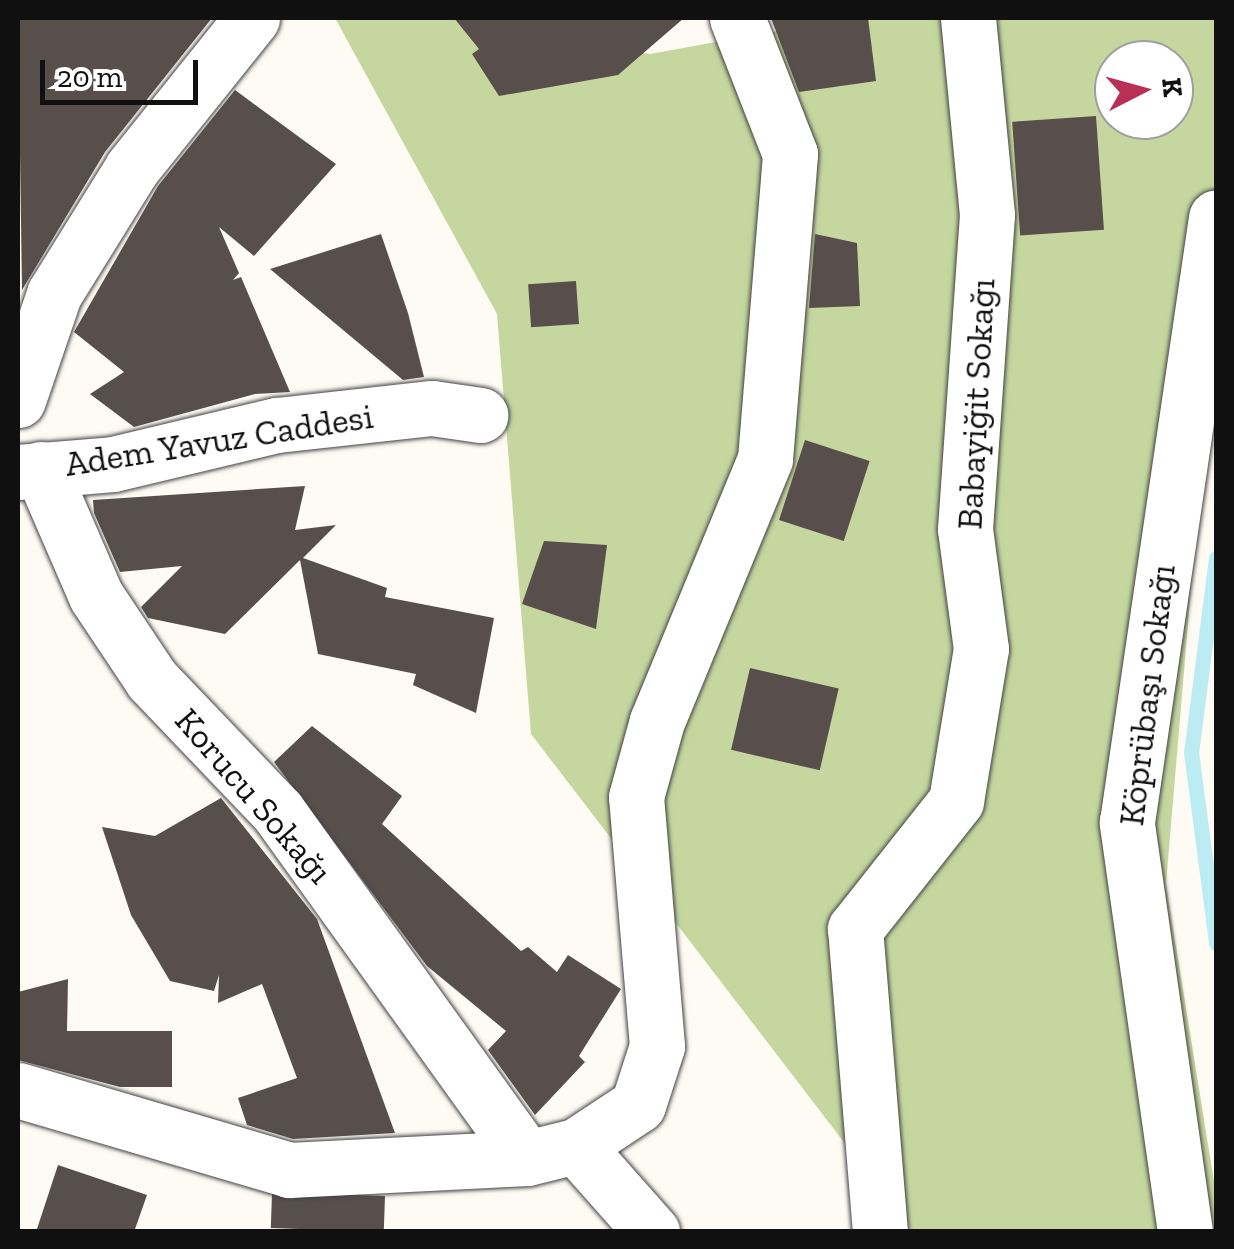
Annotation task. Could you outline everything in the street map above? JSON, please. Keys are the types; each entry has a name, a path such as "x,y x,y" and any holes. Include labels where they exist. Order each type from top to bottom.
{"street":[{"path":"18,400 54,294 73,262 132,168 252,18"},
{"path":"18,1090 290,1170 552,1152 638,1105 657,1046 636,797 657,721 765,459 790,154 737,18"},
{"name":"Babayiğit Sokağı","path":"880,1232 855,928 956,801 981,648 964,529 987,215 968,18"},
{"name":"Köprübaşı Sokağı","path":"1185,1232 1127,822 1216,218"},
{"name":"Adem Yavuz Caddesi","path":"29,470 113,464 277,424 432,408 480,415"},
{"name":"Korucu Sokağı","path":"29,470 96,596 152,680 278,812 552,1152 652,1232"}],"green space":[{"path":"335,18 479,18 650,54 848,18 1216,18 1216,293 1166,884 1216,1194 1216,1231 912,1231 531,734 497,314"}],"building":[{"path":"18,18 212,18 105,152 22,290"},
{"path":"454,18 684,18 618,75 499,96 472,54 479,49"},
{"path":"771,18 868,18 876,81 799,92"},
{"path":"235,90 336,164 254,256 219,227 239,273 233,280 241,277 290,392 255,394 134,427 90,394 124,372 74,332 158,186"},
{"path":"1094,116 1104,230 1020,236 1012,122"},
{"path":"381,234 408,313 424,377 403,380 270,269"},
{"path":"815,234 857,243 860,306 809,308"},
{"path":"576,281 579,324 531,327 528,284"},
{"path":"805,440 870,461 844,541 779,520"},
{"path":"305,486 295,530 336,525 303,558 387,588 385,597 494,618 476,713 413,685 416,674 318,654 300,560 225,634 148,618 141,607 182,566 120,572 94,513 93,500"},
{"path":"544,541 607,545 596,629 522,604"},
{"path":"750,668 839,688 820,770 731,750"},
{"path":"312,726 402,796 382,824 521,951 528,947 557,972 568,955 621,989 579,1056 585,1062 535,1115 488,1050 506,1031 427,966 274,762"},
{"path":"221,798 317,919 395,1133 293,1139 247,1125 238,1098 297,1078 262,984 218,1003 219,975 214,991 170,981 131,915 102,827 155,836"},
{"path":"68,979 67,1031 172,1031 172,1087 120,1087 18,1060 18,992"},
{"path":"58,1165 147,1195 134,1232 36,1232"},
{"path":"272,1192 385,1196 384,1232 271,1228"}],"waterway":[{"path":"1216,558 1191,752 1216,943"}]}
